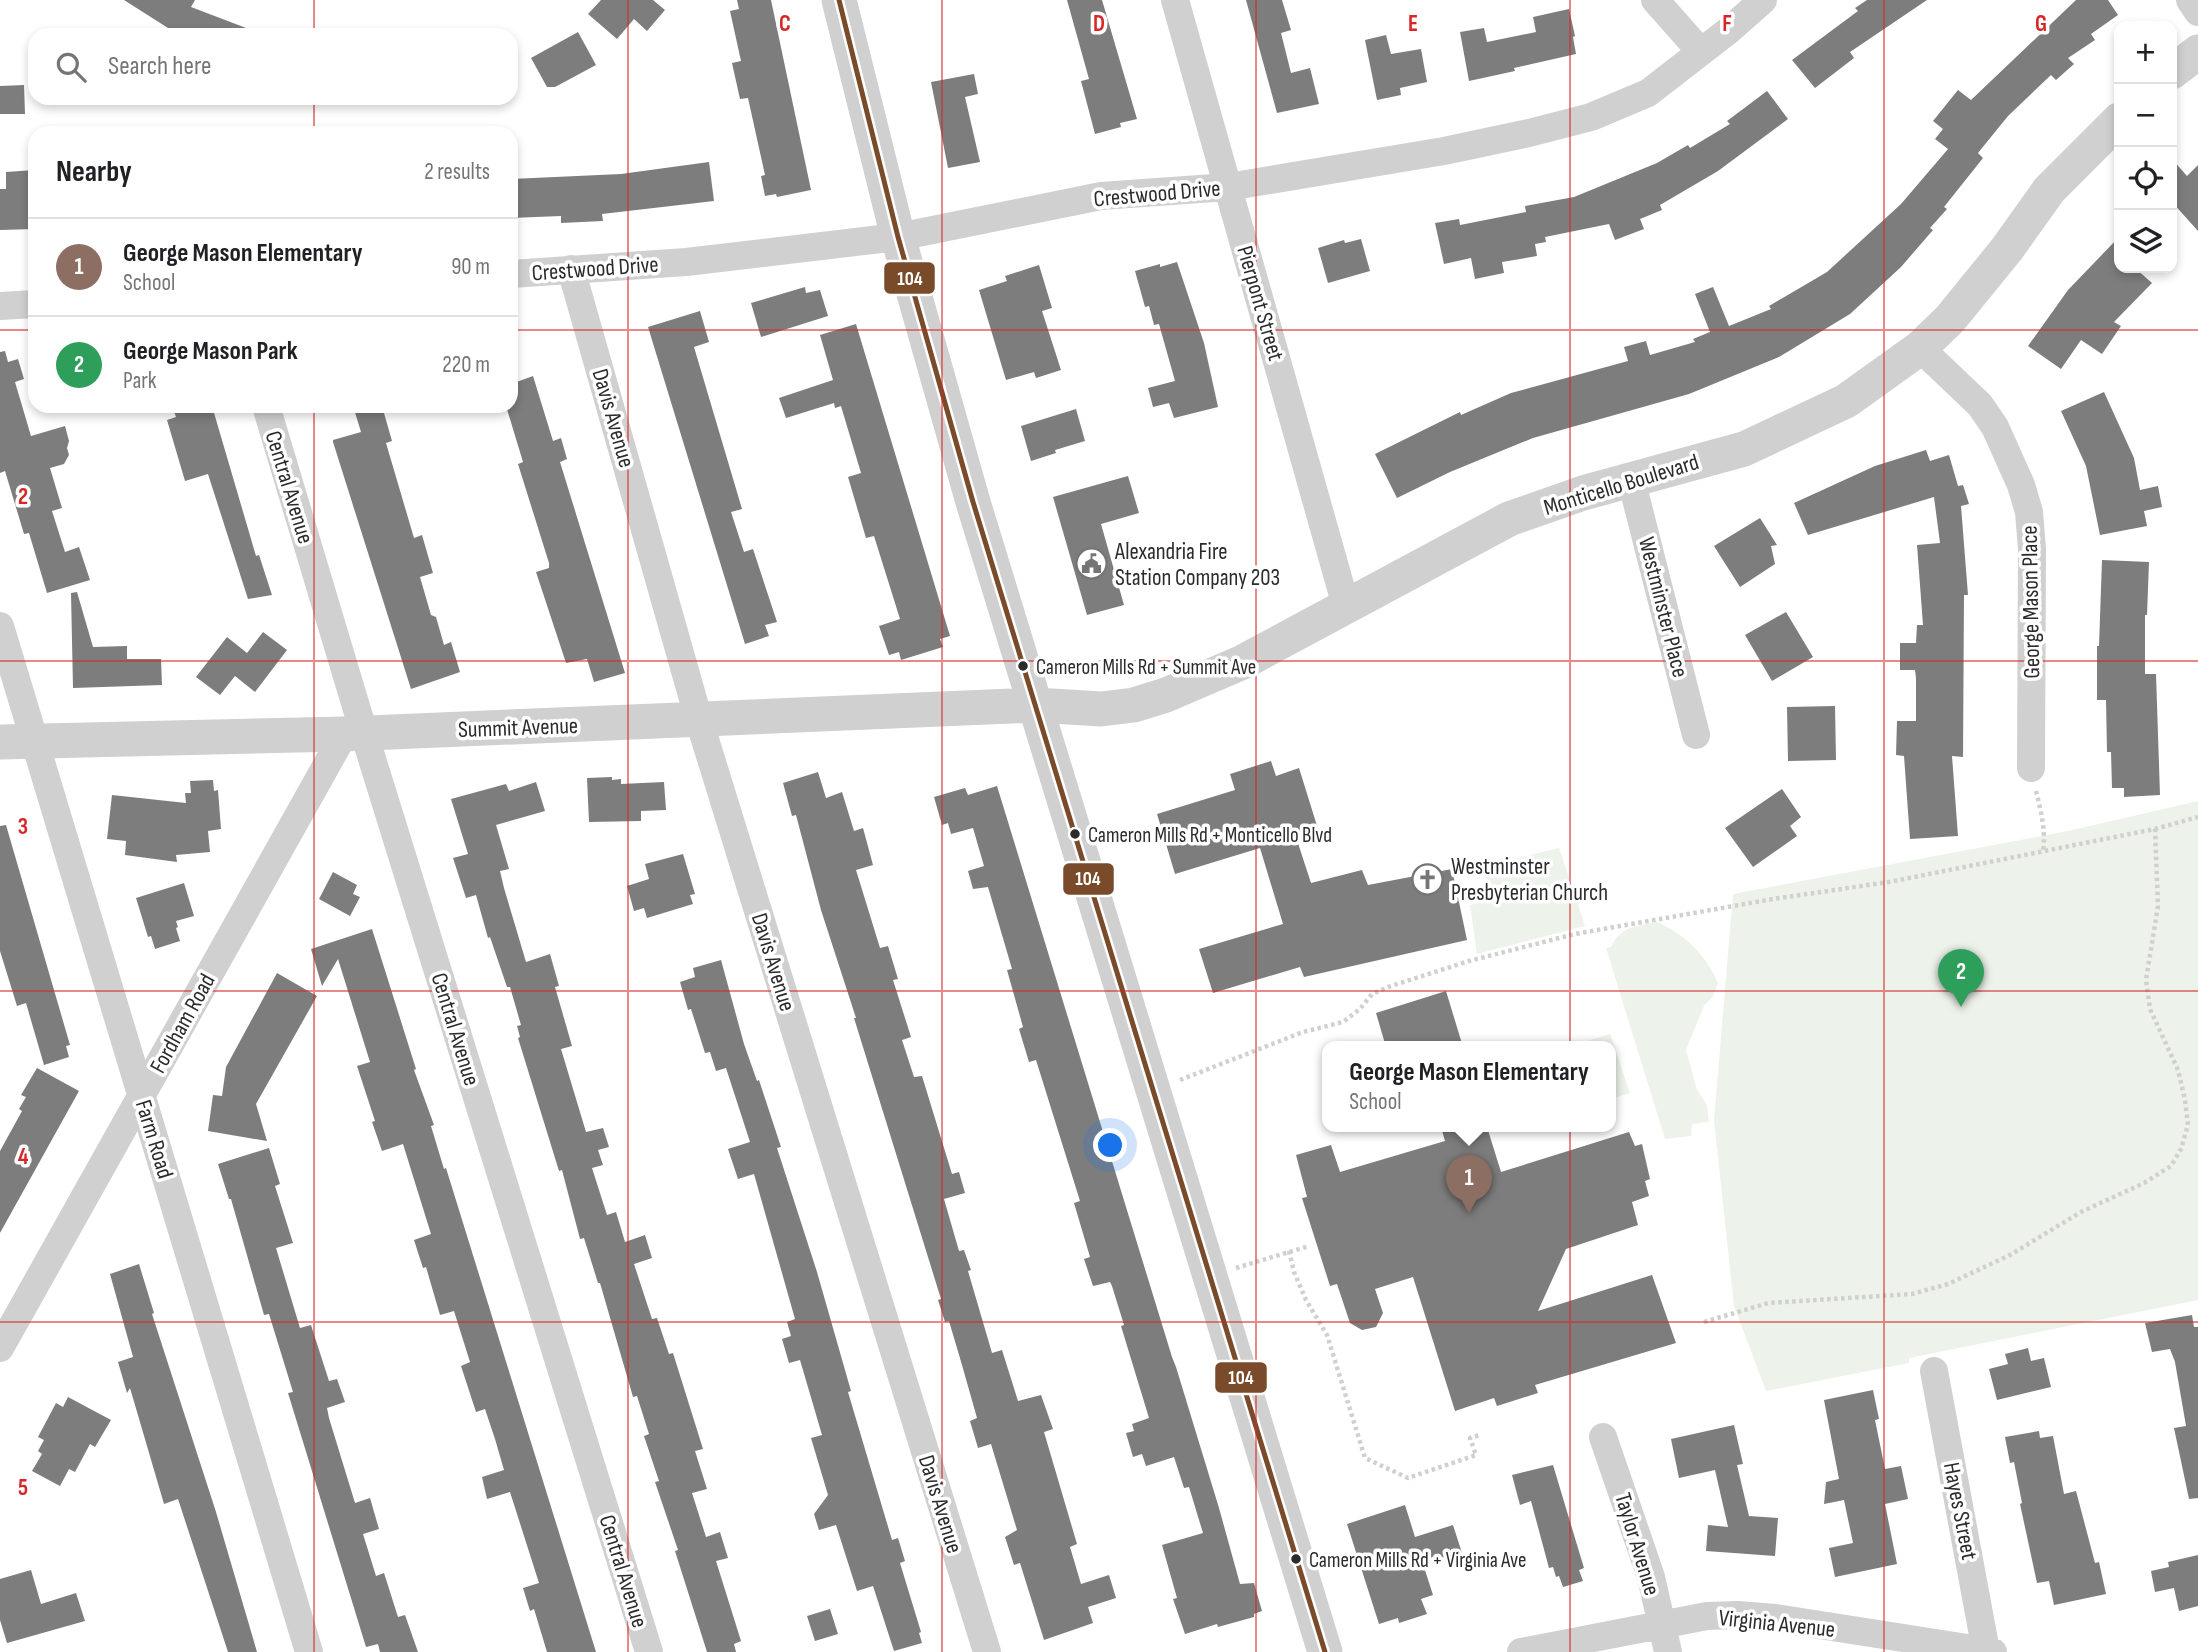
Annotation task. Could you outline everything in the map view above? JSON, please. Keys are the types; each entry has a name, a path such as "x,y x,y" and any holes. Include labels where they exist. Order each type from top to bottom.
{"street":[{"path":"839,0 898,237 974,502 1325,1652"},
{"name":"Pierpont Street","path":"1175,0 1346,606"},
{"path":"1655,0 1701,52"},
{"name":"Crestwood Drive","path":"518,273 686,262 898,237 1101,196 1228,187 1444,151 1591,117 1648,93 1763,0"},
{"path":"2190,0 2198,12"},
{"path":"2177,68 2198,52"},
{"name":"Monticello Boulevard","path":"1036,705 1101,709 1133,705 1166,695 1243,662 1509,519 1631,479 1744,449 1846,401 1920,348 1950,319 2007,249 2049,190 2114,125"},
{"name":"Davis Avenue","path":"571,269 699,720 987,1652"},
{"path":"0,306 28,304"},
{"name":"George Mason Place","path":"1920,348 1980,405 1995,427 2021,485 2029,512 2032,549 2031,768"},
{"name":"Central Avenue","path":"268,413 354,734 649,1652"},
{"name":"Westminster Place","path":"1631,479 1696,735"},
{"name":"Farm Road","path":"0,626 309,1652"},
{"name":"Summit Avenue","path":"0,742 354,734 1036,705"},
{"name":"Fordham Road","path":"0,1349 142,1094 354,734"},
{"name":"Hayes Street","path":"1934,1371 1990,1651"},
{"name":"Taylor Avenue","path":"1603,1437 1651,1577 1668,1652"},
{"name":"Virginia Avenue","path":"1521,1652 1707,1616 1738,1615 1775,1618 1990,1651"}],"path":[{"path":"1174,1082 1303,1032 1343,1022 1360,1009 1372,994 1388,986 1469,961 1575,934 1773,899 1889,882 2155,829 2198,817"},
{"path":"2043,820 2043,852"},
{"path":"1704,1322 1768,1303 1912,1294 1948,1284 2010,1255 2081,1212 2171,1166 2181,1149 2188,1125 2178,1070 2150,1009 2146,980 2158,906 2155,829"},
{"path":"1232,1269 1309,1245"},
{"path":"1289,1251 1294,1272 1306,1300 1327,1335 1365,1458 1408,1478 1476,1455 1470,1438 1480,1434"}],"shaded area":[{"path":"2198,801 2198,1300 1909,1358 1909,1363 1766,1391 1734,1306 1714,1120 1733,894 2068,831"},
{"path":"1559,848 1585,926 1477,954 1470,905 1491,900 1484,866"},
{"path":"1657,922 1694,946 1718,983 1713,996 1704,1006 1686,1050 1697,1090 1707,1105 1709,1122 1692,1124 1691,1136 1665,1139 1606,948 1611,947 1625,931"},
{"path":"1610,1034 1612,1041 1587,1041"},
{"path":"1616,1052 1630,1093 1616,1097"}],"building":[{"path":"124,0 195,0 191,7 246,28 168,28"},
{"path":"601,0 653,0 665,10 647,31 634,19 617,39 588,14"},
{"path":"737,0 771,0 811,190 777,197 776,194 765,196 761,176 765,175 748,98 740,99 732,63 741,61 730,11 739,9"},
{"path":"1067,0 1102,0 1137,119 1120,123 1121,127 1095,134 1081,81 1089,79"},
{"path":"1246,0 1282,0 1291,30 1281,33 1291,73 1310,68 1319,104 1277,113"},
{"path":"1867,0 1927,0 1850,52 1854,58 1815,88 1792,60 1858,11 1855,8"},
{"path":"2076,0 2108,0 2118,15 2091,34 2095,40 2068,58 2074,64 2056,80 2051,75 2008,116 1978,153 1983,158 1944,207 1947,209 1930,228 1933,230 1901,267 1850,314 1779,357 1689,394 1533,438 1450,472 1397,498 1375,454 1460,412 1461,415 1511,393 1628,361 1624,347 1646,341 1650,355 1695,342 1693,339 1710,332 1695,294 1713,287 1729,326 1771,309 1769,306 1827,272 1901,204 1948,149 1935,139 1943,129 1933,121 1958,90 1971,100"},
{"path":"1569,9 1576,54 1469,81 1460,32 1484,28 1487,42 1536,32 1533,17"},
{"path":"578,32 596,65 555,87 547,87 531,58"},
{"path":"1386,35 1391,54 1421,49 1427,82 1400,88 1401,95 1377,100 1365,40"},
{"path":"974,74 978,94 965,97 980,162 948,168 931,82"},
{"path":"24,85 25,114 0,114 0,86"},
{"path":"1767,91 1788,119 1718,171 1660,205 1662,210 1640,219 1644,229 1615,240 1609,224 1545,237 1546,242 1535,244 1537,256 1502,262 1504,273 1475,279 1471,258 1444,264 1435,223 1459,219 1460,225 1526,212 1525,206 1574,197 1657,163 1688,145 1690,148 1730,124 1727,121"},
{"path":"709,162 714,201 602,214 603,221 561,223 561,216 518,218 518,179 621,174"},
{"path":"2177,165 2187,176 2198,165 2198,231 2177,208"},
{"path":"28,170 28,229 0,230 0,189 6,189 6,172"},
{"path":"1361,239 1370,271 1328,283 1318,248 1344,240 1345,243"},
{"path":"2114,242 2114,273 2141,273 2152,283 2114,322 2121,326 2102,354 2081,340 2061,369 2028,346 2068,290"},
{"path":"1177,262 1204,343 1218,407 1174,418 1169,403 1153,407 1148,388 1175,381 1159,324 1154,325 1149,306 1145,307 1135,271"},
{"path":"1039,265 1052,308 1042,311 1061,370 1036,378 1034,372 1006,380 979,290 1007,281 1005,276"},
{"path":"805,287 806,293 820,290 828,316 761,337 751,303"},
{"path":"700,311 709,342 694,347 742,509 731,512 744,552 753,549 777,622 765,625 769,636 745,644 648,327"},
{"path":"856,324 950,636 940,639 943,647 901,660 899,652 889,655 879,626 900,619 874,536 866,538 848,477 861,473 841,406 835,408 834,403 786,418 779,398 833,380 820,335"},
{"path":"5,351 8,362 18,359 24,379 15,382 31,436 65,426 69,441 69,455 64,464 50,468 62,508 52,511 65,552 79,547 90,580 47,593 29,533 24,534 5,471 0,473 0,352"},
{"path":"533,376 553,441 561,438 567,459 560,462 625,673 594,682 587,659 566,663 536,572 549,568 549,563 518,464 523,462 508,413 518,413 518,381"},
{"path":"2104,392 2134,458 2140,490 2158,486 2162,507 2144,511 2147,526 2100,535 2086,466 2061,411"},
{"path":"1076,409 1085,441 1031,461 1021,426"},
{"path":"175,413 214,413 256,556 259,555 272,595 248,599 208,474 185,481 167,420 176,417"},
{"path":"355,413 384,413 392,441 386,443 414,538 422,535 433,573 420,577 431,615 436,617 444,645 451,642 460,672 411,689 333,442 361,432"},
{"path":"1926,450 1930,461 1949,455 1958,486 1963,485 1969,504 1961,506 1968,595 1964,595 1963,757 1952,756 1958,836 1910,839 1904,756 1896,755 1897,721 1916,721 1916,678 1915,670 1900,670 1900,643 1916,643 1917,625 1923,625 1917,545 1940,543 1934,497 1808,535 1794,503 1875,466"},
{"name":"Alexandria Fire Station Company 203","path":"1128,476 1139,513 1101,524 1124,605 1087,615 1053,497"},
{"path":"1760,518 1777,545 1771,546 1775,564 1740,587 1714,546"},
{"path":"2102,560 2149,562 2145,615 2145,674 2156,674 2160,795 2124,797 2124,788 2112,788 2111,752 2107,752 2106,700 2097,700"},
{"path":"77,592 93,647 127,646 127,659 161,659 162,685 73,688 71,593"},
{"path":"1786,612 1813,657 1772,681 1745,635"},
{"path":"263,632 287,650 255,692 235,676 220,695 196,677 227,637 247,653"},
{"path":"1835,706 1836,760 1788,761 1787,707"},
{"name":"Westminster Presbyterian Church","path":"1271,761 1276,776 1299,768 1318,829 1295,834 1311,883 1362,870 1368,885 1452,869 1467,940 1304,977 1300,967 1213,993 1199,949 1283,924 1260,848 1175,874 1157,814 1235,790 1230,774"},
{"path":"818,772 826,798 842,792 854,831 863,828 873,865 856,870 880,948 888,946 898,979 893,980 911,1037 902,1040 914,1077 922,1076 952,1174 959,1172 965,1193 944,1199 959,1251 964,1250 971,1270 968,1271 992,1353 1002,1350 1018,1401 1041,1395 1053,1429 1044,1432 1077,1544 1070,1547 1081,1584 1109,1575 1116,1598 1088,1607 1093,1623 1044,1640 1020,1563 1014,1565 1005,1537 1017,1530 991,1444 978,1448 970,1421 977,1418 962,1365 949,1321 945,1322 938,1300 941,1299 821,910 796,815 792,816 783,783"},
{"path":"612,777 612,780 621,779 621,784 664,782 666,810 641,811 641,821 589,822 587,778"},
{"path":"213,780 214,791 218,790 221,829 208,831 210,852 176,855 177,862 125,855 126,841 107,839 112,795 186,803 185,793 191,793 190,781"},
{"path":"536,782 545,811 496,825 509,869 500,871 526,962 550,954 559,986 555,987 572,1046 561,1049 586,1132 603,1128 609,1147 598,1150 603,1165 592,1168 607,1215 616,1212 625,1242 645,1235 652,1258 634,1264 652,1319 657,1318 669,1354 673,1353 703,1449 695,1451 707,1489 692,1493 706,1537 720,1532 728,1558 716,1561 741,1641 734,1644 736,1652 707,1652 675,1551 678,1550 655,1482 659,1481 644,1436 649,1434 637,1396 633,1397 600,1283 584,1238 580,1239 562,1170 559,1171 518,1038 517,1026 521,1025 510,987 507,987 490,937 488,938 476,895 466,898 453,858 468,854 451,799 506,784 509,791"},
{"path":"997,786 1240,1584 1254,1583 1262,1611 1254,1614 1254,1617 1185,1634 1173,1599 1177,1598 1162,1545 1203,1533 1189,1487 1184,1488 1174,1457 1146,1466 1142,1454 1133,1457 1126,1433 1134,1431 1132,1424 1149,1418 1121,1326 1124,1325 1110,1282 1093,1286 1084,1259 1090,1257 1074,1203 1080,1201 1036,1060 1029,1062 1019,1029 1023,1027 1007,970 1012,969 988,887 973,889 968,871 984,866 973,828 951,834 948,823 942,825 934,797 965,788 968,795"},
{"path":"1782,789 1801,817 1790,826 1797,836 1753,867 1725,828"},
{"path":"6,825 70,1045 66,1046 69,1057 44,1065 26,1003 17,1006 0,951 0,826"},
{"path":"683,854 695,894 690,895 693,904 647,918 644,908 634,911 627,886 649,879 645,864"},
{"path":"333,872 357,885 353,894 360,897 350,916 319,899"},
{"path":"184,883 194,916 176,921 180,941 155,949 151,936 148,937 136,898"},
{"path":"372,929 416,1069 414,1070 434,1125 431,1126 444,1169 446,1168 596,1652 547,1652 534,1609 530,1611 523,1588 539,1583 510,1492 487,1499 482,1477 504,1470 485,1409 476,1412 461,1366 470,1362 454,1311 440,1315 426,1267 423,1268 414,1240 431,1234 403,1144 382,1151 372,1122 375,1121 357,1066 370,1062 338,959 322,986 311,949"},
{"path":"721,960 744,1044 781,1147 777,1148 817,1272 851,1391 848,1392 892,1540 898,1538 905,1561 900,1563 922,1643 894,1651 873,1586 857,1591 836,1525 819,1530 814,1514 828,1495 811,1438 822,1435 800,1360 789,1363 782,1339 791,1336 787,1322 795,1319 754,1174 738,1179 728,1149 750,1142 726,1068 716,1071 710,1052 705,1053 680,982 695,977 693,968"},
{"path":"277,973 317,996 256,1104 267,1141 208,1131 213,1095 222,1096 226,1067"},
{"path":"1446,991 1461,1041 1384,1041 1376,1013"},
{"path":"37,1068 79,1091 0,1233 0,1151 22,1111 19,1109 26,1097 21,1095"},
{"path":"1442,1132 1489,1132 1501,1172 1629,1132 1635,1146 1642,1144 1650,1179 1645,1181 1649,1196 1632,1202 1638,1225 1566,1249 1538,1311 1652,1275 1676,1343 1535,1385 1538,1393 1497,1406 1494,1398 1455,1411 1413,1277 1375,1289 1383,1313 1376,1327 1362,1330 1350,1323 1337,1284 1330,1286 1302,1198 1307,1197 1296,1155 1331,1145 1340,1172 1445,1141"},
{"path":"269,1148 280,1184 275,1186 293,1243 276,1248 300,1328 311,1325 329,1381 337,1379 345,1402 327,1408 355,1503 370,1498 379,1529 363,1534 376,1576 384,1573 398,1617 405,1615 418,1652 380,1652 378,1644 366,1647 288,1393 293,1392 269,1314 264,1315 231,1199 218,1164"},
{"path":"139,1264 154,1313 152,1314 216,1512 257,1652 228,1652 178,1499 164,1504 130,1388 127,1393 118,1362 133,1357 110,1274"},
{"path":"2192,1315 2194,1327 2198,1327 2198,1498 2189,1499 2174,1428 2186,1426 2175,1362 2170,1349 2152,1352 2145,1323"},
{"path":"2028,1348 2031,1361 2044,1358 2051,1387 1997,1400 1989,1369 2008,1364 2005,1354"},
{"path":"1873,1390 1879,1419 1875,1420 1885,1469 1901,1466 1908,1499 1885,1504 1897,1564 1835,1577 1829,1548 1853,1543 1844,1500 1824,1504 1826,1482 1839,1479 1824,1400"},
{"path":"68,1397 111,1420 95,1447 90,1444 75,1472 69,1469 60,1486 32,1471 42,1454 38,1451 44,1440 38,1437 56,1403 63,1407"},
{"path":"1734,1425 1743,1464 1737,1465 1749,1516 1778,1518 1775,1556 1706,1551 1708,1525 1728,1527 1715,1470 1679,1478 1671,1439"},
{"path":"2039,1431 2040,1438 2053,1436 2064,1494 2076,1491 2095,1563 2099,1562 2106,1594 2054,1605 2049,1581 2037,1583 2014,1462 2010,1463 2005,1437"},
{"path":"1553,1465 1584,1568 1579,1570 1583,1581 1563,1587 1553,1567 1549,1568 1531,1501 1520,1505 1512,1475"},
{"path":"1405,1505 1415,1537 1453,1525 1462,1553 1423,1564 1433,1595 1421,1599 1427,1614 1399,1623 1398,1618 1379,1624 1347,1524"},
{"path":"2198,1555 2198,1606 2179,1611 2174,1588 2155,1592 2151,1571 2169,1567 2168,1562"},
{"path":"31,1570 41,1604 76,1593 85,1621 7,1643 0,1620 0,1579"},
{"path":"830,1609 838,1634 815,1641 807,1616"}],"transit line":[{"name":"104","path":"839,0 898,237 973,502 1325,1652"}],"place":[{"name":"Alexandria Fire Station Company 203","path":"1092,564"},
{"name":"Cameron Mills Rd + Summit Ave","path":"1023,666"},
{"name":"Cameron Mills Rd + Monticello Blvd","path":"1075,834"},
{"name":"Westminster Presbyterian Church","path":"1428,879"},
{"name":"George Mason Park","path":"1961,1007"},
{"name":"George Mason Elementary","path":"1469,1213"},
{"name":"Cameron Mills Rd + Virginia Ave","path":"1296,1559"}]}
